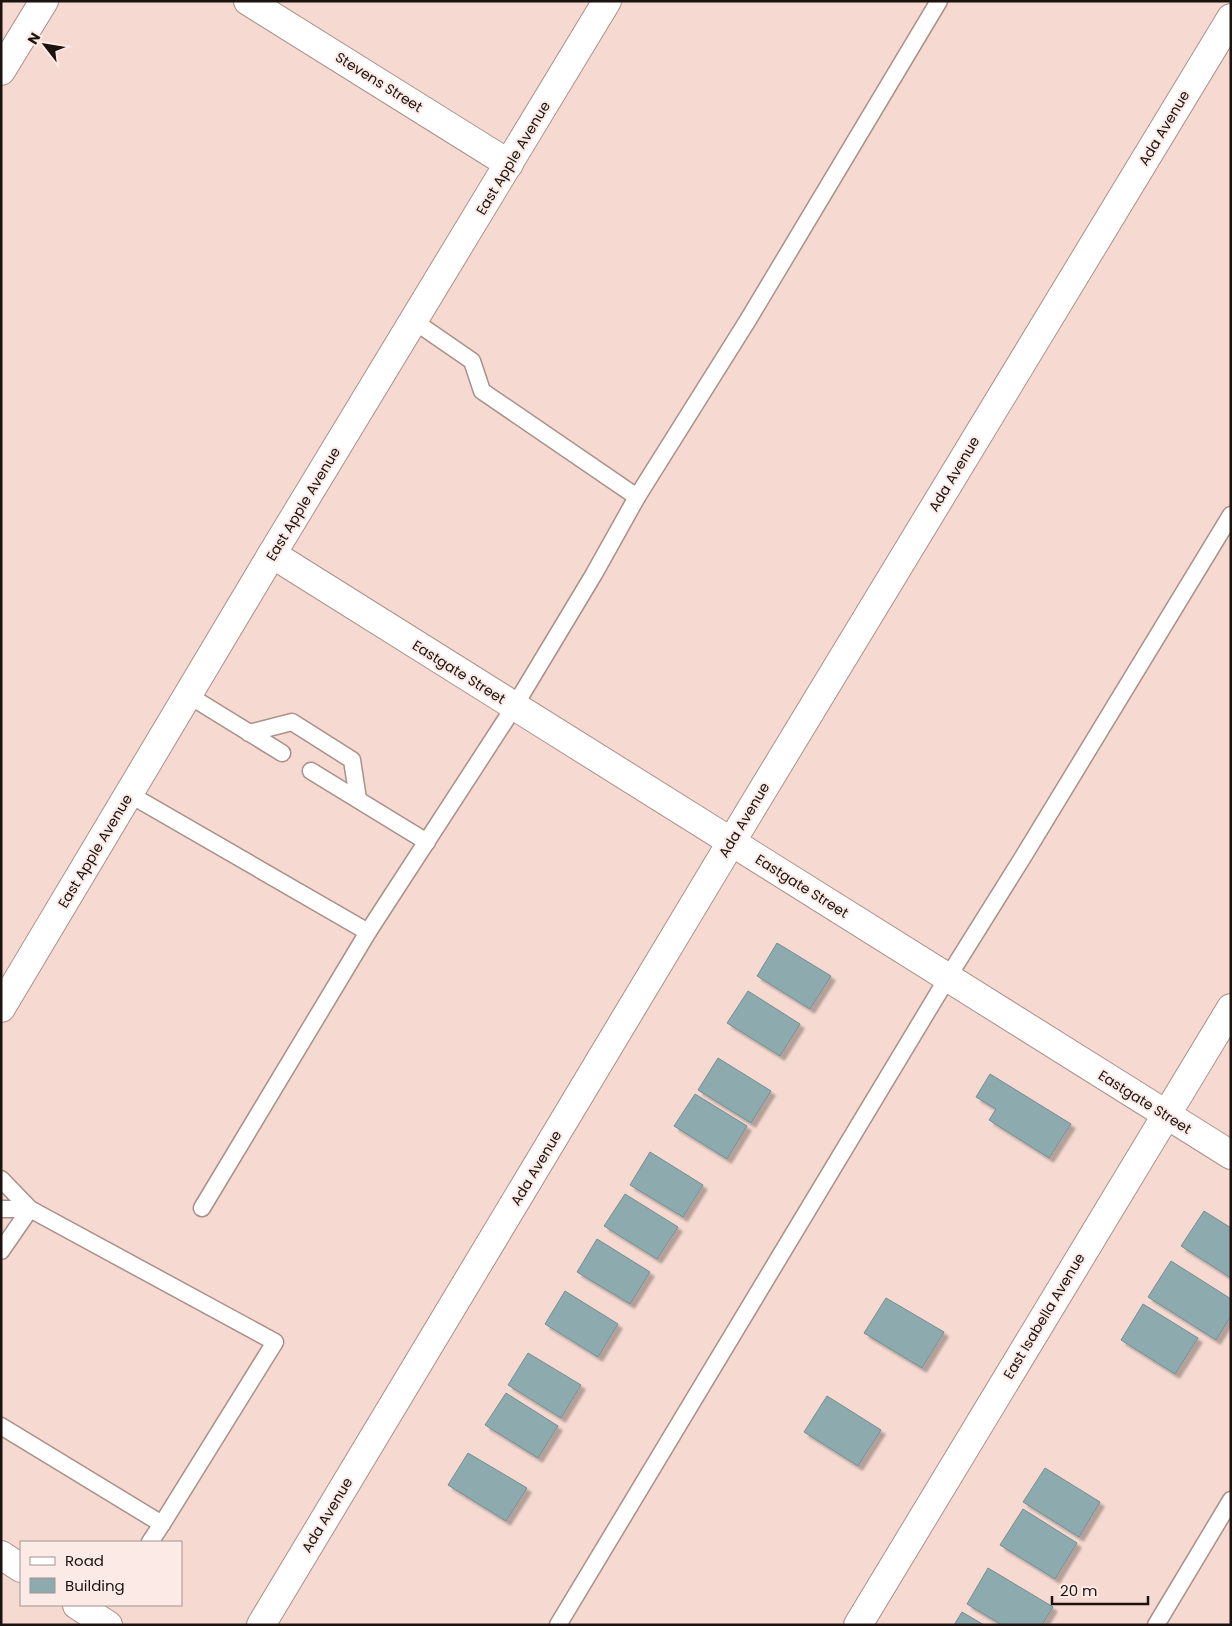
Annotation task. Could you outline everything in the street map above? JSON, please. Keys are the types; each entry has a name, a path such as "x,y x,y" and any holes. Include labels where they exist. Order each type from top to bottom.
{"street":[{"path":"1,71 44,1"},
{"name":"Stevens Street","path":"248,1 509,164"},
{"name":"East Apple Avenue","path":"1,1008 272,554 608,1"},
{"name":"Ada Avenue","path":"260,1625 1231,18"},
{"name":"Eastgate Street","path":"272,554 1231,1155"},
{"name":"East Isabella Avenue","path":"858,1625 1231,1008"},
{"path":"1,1555 20,1567"}],"lane":[{"path":"202,1208 368,932 514,707 594,574 637,497 753,312 939,1"},
{"path":"414,321 472,361 482,391 637,497"},
{"path":"558,1625 948,977 1231,515"},
{"path":"188,696 282,753"},
{"path":"249,733 292,722 352,760 358,800"},
{"path":"311,771 427,842"},
{"path":"129,794 368,932"},
{"path":"1,1179 30,1210 275,1342 151,1541"},
{"path":"1,1209 30,1210"},
{"path":"1,1251 30,1210"},
{"path":"1,1426 162,1524"},
{"path":"1156,1625 1231,1500"}],"building":[{"path":"777,943 831,976 810,1009 757,976"},
{"path":"748,991 800,1024 780,1056 727,1023"},
{"path":"718,1058 771,1091 751,1123 698,1090"},
{"path":"990,1074 1071,1124 1049,1158 989,1120 996,1109 976,1097"},
{"path":"695,1094 747,1126 727,1159 674,1126"},
{"path":"650,1152 703,1185 683,1217 630,1185"},
{"path":"625,1194 678,1227 657,1259 604,1226"},
{"path":"1204,1211 1231,1228 1231,1278 1181,1246"},
{"path":"597,1239 650,1272 630,1304 577,1272"},
{"path":"1171,1261 1231,1299 1231,1316 1216,1340 1148,1297"},
{"path":"565,1291 618,1324 598,1357 545,1324"},
{"path":"886,1298 944,1332 922,1368 864,1333"},
{"path":"1143,1304 1198,1338 1175,1374 1121,1340"},
{"path":"528,1353 581,1385 561,1418 508,1385"},
{"path":"506,1393 558,1426 538,1458 485,1425"},
{"path":"827,1396 881,1430 858,1466 804,1432"},
{"path":"468,1453 527,1488 506,1521 448,1485"},
{"path":"1045,1468 1100,1502 1079,1537 1023,1502"},
{"path":"1023,1509 1077,1543 1055,1579 1000,1545"},
{"path":"988,1568 1053,1607 1042,1625 1002,1625 967,1604"},
{"path":"962,1612 984,1625 954,1625"}]}
